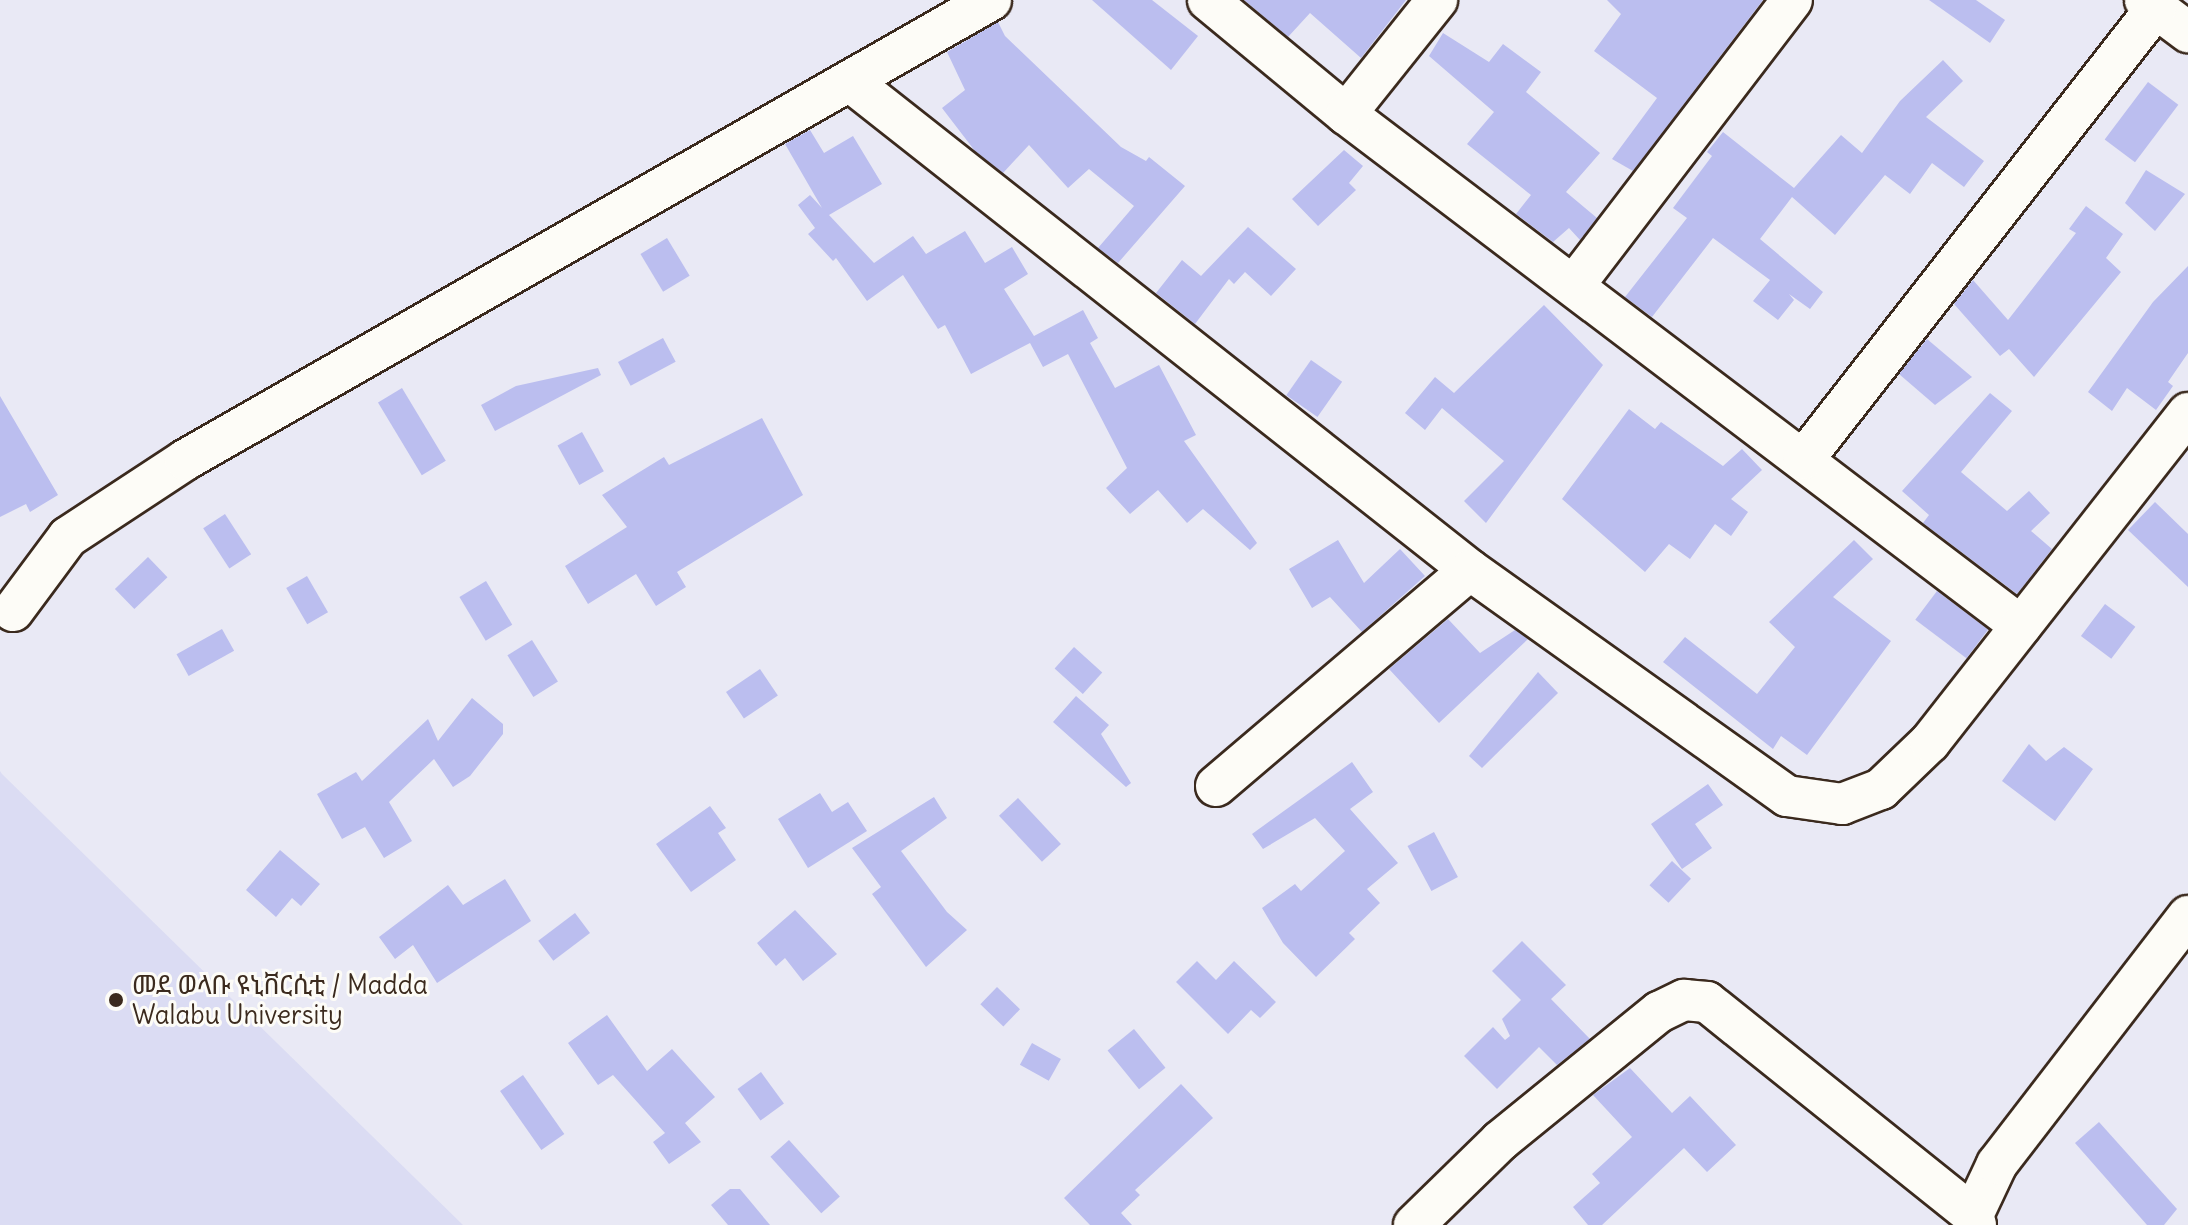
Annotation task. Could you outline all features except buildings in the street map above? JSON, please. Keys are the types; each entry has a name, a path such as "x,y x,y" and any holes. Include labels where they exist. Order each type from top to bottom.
{"street":[{"path":"13,611 68,537 185,460 991,0"},
{"path":"1208,0 1346,114 1575,284 2021,626"},
{"path":"1346,114 1437,0"},
{"path":"1575,284 1792,0"},
{"path":"1804,459 2151,4 2188,32"},
{"path":"851,82 1470,570 1787,796 1842,804 1881,789 1930,742 2188,413"},
{"path":"1216,786 1470,570"},
{"path":"1414,1225 1500,1141 1659,1012 1684,1000 1707,1002 1974,1220 1997,1164 2176,958 2188,916"}],"shaded area":[{"name":"መደ ወላቡ ዩኒቨርሲቲ / Madda Walabu University","path":"0,771 2,774 463,1225 0,1225"}],"place":[{"name":"መደ ወላቡ ዩኒቨርሲቲ / Madda Walabu University","path":"116,1000"}]}
